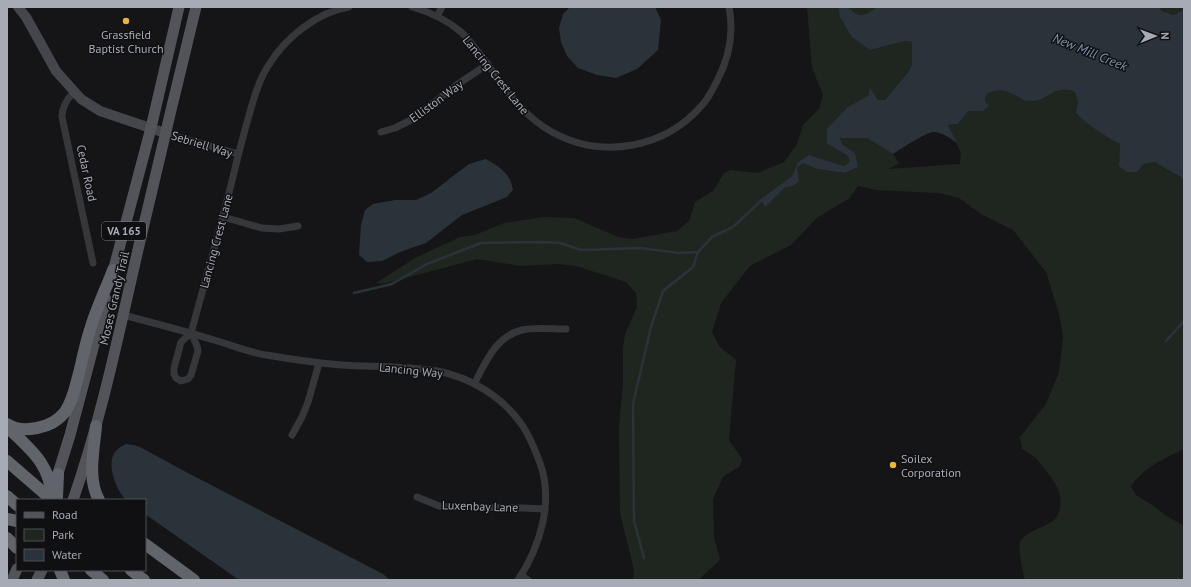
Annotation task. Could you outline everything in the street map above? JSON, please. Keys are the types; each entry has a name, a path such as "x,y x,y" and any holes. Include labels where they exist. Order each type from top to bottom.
{"highway":[{"path":"7,426 17,428 43,427 58,420 65,412 69,406 73,394 90,329 113,270"},
{"path":"7,426 38,458 47,474 52,498"},
{"path":"96,426 92,473 94,488 99,499"},
{"path":"7,461 52,498"},
{"path":"52,498 58,474"},
{"path":"7,496 16,504"},
{"path":"7,538 16,547"},
{"path":"146,546 194,580"},
{"path":"93,571 103,580"}],"main road":[{"name":"Moses Grandy Trail","path":"58,474 70,435 151,128 180,7"},
{"name":"Moses Grandy Trail","path":"72,499 86,461 96,426 124,315 165,133 196,7"},
{"path":"37,580 42,571"}],"street":[{"path":"18,7 26,17 56,71 82,99 100,111 165,133"},
{"name":"Lancing Crest Lane","path":"191,333 223,217 238,154 258,88 268,65 289,40 326,10 349,7"},
{"name":"Lancing Crest Lane","path":"412,7 437,16 462,33 488,64 513,99 538,124 568,140 588,146 608,148 647,142 673,130 696,112 710,94 726,61 729,47 731,20 729,7"},
{"path":"437,16 442,7"},
{"name":"Elliston Way","path":"380,132 395,128 411,120 458,84 488,64"},
{"name":"Cedar Road","path":"74,92 67,99 63,107 62,117 93,264"},
{"name":"Sebriell Way","path":"165,133 238,154"},
{"path":"223,217 262,228 279,229 298,226"},
{"name":"Lancing Way","path":"124,315 264,355 340,365 437,371 474,384 489,392 506,406 525,430 537,453 542,467 545,509 541,531 538,542 527,566 519,578"},
{"path":"474,384 493,350 499,342 511,334 523,329 566,329"},
{"path":"191,333 198,351 191,375 188,379 181,381 176,378 174,368 181,342 191,333"},
{"path":"292,435 308,402 319,363"},
{"name":"Luxenbay Lane","path":"417,497 439,506 545,509"},
{"path":"519,578 528,580"}],"green space":[{"path":"807,7 838,7 839,14 846,26 870,50 905,41 912,42 912,64 909,71 885,100 878,100 870,89 868,96 848,108 827,144 847,155 850,162 844,166 809,155 798,162 792,176 761,199 785,186 793,186 797,168 803,163 817,169 845,173 858,167 855,153 843,145 840,138 867,138 893,154 899,163 889,169 960,164 961,153 948,125 958,124 968,111 985,101 986,94 999,90 1010,92 1027,101 1040,100 1061,90 1075,92 1078,102 1077,113 1086,122 1108,138 1120,144 1119,165 1137,172 1144,164 1154,162 1181,177 1184,182 1184,449 1148,469 1131,486 1136,495 1184,526 1184,580 1025,580 1020,557 1020,543 1025,535 1055,519 1060,508 1060,499 1059,491 1053,479 1032,455 1022,449 1020,437 1046,404 1058,375 1063,336 1059,314 1046,272 1013,230 981,214 959,198 939,193 876,190 858,186 850,198 818,217 791,245 750,266 721,303 712,332 719,346 736,360 729,440 742,459 740,466 723,477 713,499 714,537 720,560 698,580 633,580 634,570 620,513 619,426 623,383 623,348 625,334 637,307 636,293 626,282 576,266 558,264 521,266 477,259 383,284 376,283 415,258 460,237 475,235 504,223 544,217 574,218 618,237 632,239 677,231 689,221 695,202 713,191 724,173 730,170 758,173 784,162 797,144 803,125 819,109 823,95 812,68"},
{"path":"848,7 878,7 865,14 859,15"},
{"path":"1158,7 1184,7 1184,9 1174,15 1162,11"}],"water":[{"path":"570,7 655,7 661,20 658,50 637,69 616,78 597,75 578,68 567,56 561,42 559,28 563,14"},
{"name":"New Mill Creek","path":"838,7 848,7 859,15 865,14 878,7 1158,7 1162,11 1174,15 1184,9 1184,182 1181,177 1154,162 1144,164 1137,172 1127,172 1119,166 1120,144 1108,138 1076,113 1078,102 1075,92 1061,90 1040,100 1027,101 1010,93 999,90 986,94 985,101 989,106 983,111 968,111 958,124 948,125 957,143 934,132 920,138 893,154 867,138 840,138 843,145 855,153 858,167 845,173 817,169 803,163 797,168 799,181 793,186 785,187 765,207 761,199 792,176 798,162 809,155 844,166 850,162 847,155 827,144 827,129 848,107 868,96 870,88 878,100 885,100 909,71 912,64 912,42 905,41 870,50 852,37 840,17"},
{"path":"486,159 504,171 512,184 513,190 507,197 462,215 426,243 400,252 382,261 367,262 359,255 361,225 365,210 373,204 395,200 416,200 431,193 469,164"},
{"path":"126,444 140,447 383,574 390,580 239,580 146,515 146,499 125,499 122,496 113,477 112,470 112,457 119,448"}],"waterway":[{"path":"354,293 392,284 427,264 481,243 541,242 560,243 581,250 640,248 679,253 698,252 712,237 733,227 764,198"},
{"path":"644,558 634,521 633,404 651,327 663,291 693,267 698,252"},
{"path":"1166,341 1184,321"}],"place":[{"name":"Grassfield Baptist Church","path":"126,21"},
{"name":"Soilex Corporation","path":"893,465"}]}
